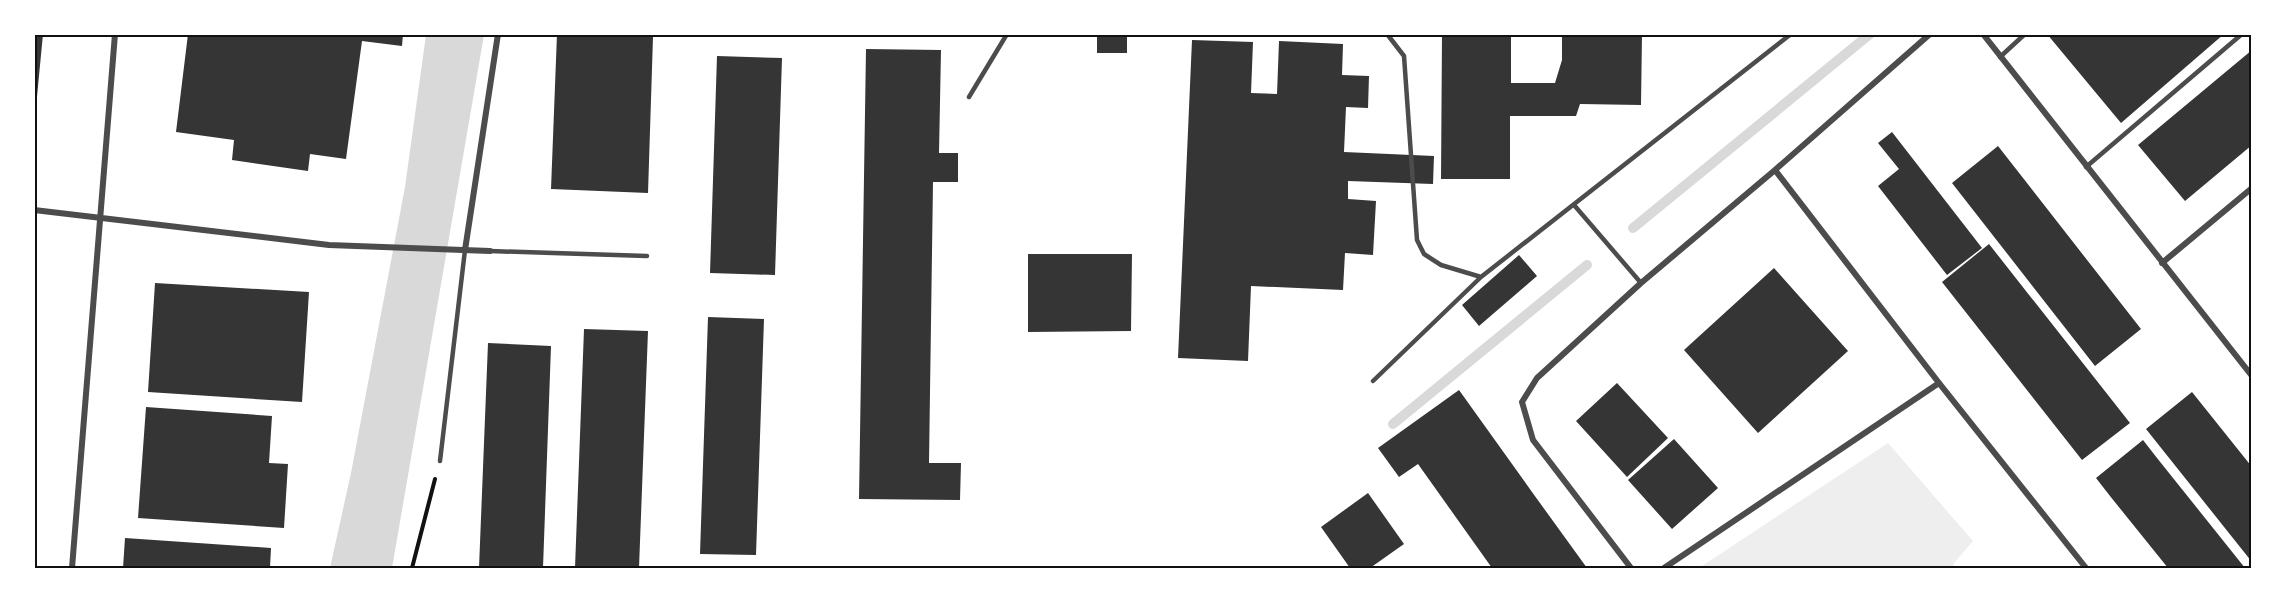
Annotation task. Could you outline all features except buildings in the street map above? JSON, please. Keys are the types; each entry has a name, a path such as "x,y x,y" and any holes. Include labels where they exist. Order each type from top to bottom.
{"street":[{"path":"72,568 115,34"},
{"path":"465,250 498,34"},
{"path":"1631,568 1533,440 1522,402 1537,378 1641,283 1775,170 1930,34"},
{"path":"1983,34 2252,376"},
{"path":"1775,170 1939,383 2086,568"},
{"path":"2162,263 2252,188"},
{"path":"34,210 329,245 490,251"},
{"path":"1664,568 1939,383"}],"lane":[{"path":"969,97 1007,34"},
{"path":"1387,34 1404,56 1418,240 1424,254 1440,265 1481,277"},
{"path":"1373,381 1481,277 1791,34"},
{"path":"2000,57 2025,34"},
{"path":"2086,167 2242,34"},
{"path":"1574,205 1641,283"},
{"path":"440,461 465,250"},
{"path":"490,251 647,256"}],"path":[{"path":"412,568 440,461"}],"shaded area":[{"path":"426,35 484,35 392,568 330,568 351,473 405,187"},
{"path":"1888,443 1973,541 1954,563 1953,568 1699,568"}],"waterway":[{"path":"1633,228 1870,34"},
{"path":"1393,424 1587,265"}]}
